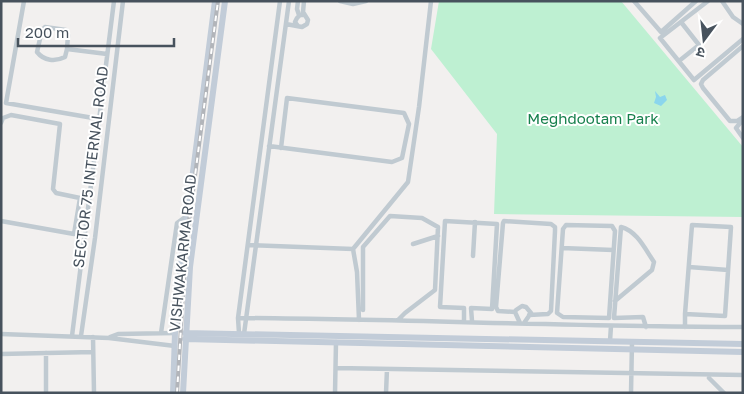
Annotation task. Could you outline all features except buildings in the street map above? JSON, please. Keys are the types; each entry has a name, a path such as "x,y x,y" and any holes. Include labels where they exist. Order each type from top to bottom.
{"street":[{"path":"24,1 6,103 98,119"},
{"name":"SECTOR 75 INTERNAL ROAD","path":"72,336 114,1"},
{"name":"SECTOR 75 INTERNAL ROAD","path":"82,336 123,1"},
{"name":"VISHWAKARMA ROAD","path":"173,393 175,333 215,1"},
{"name":"VISHWAKARMA ROAD","path":"183,393 190,267 225,1"},
{"path":"241,333 238,318 280,1"},
{"path":"241,333 246,318 289,1"},
{"path":"298,1 297,10 300,16"},
{"path":"298,26 296,22 300,16 304,1"},
{"path":"340,1 353,4 366,1"},
{"path":"358,320 357,272 353,249 408,182 431,1"},
{"path":"634,1 661,32 696,1"},
{"path":"708,1 660,38 694,80 743,39"},
{"path":"722,1 733,17 743,24"},
{"path":"286,24 304,27 308,20 300,16 287,15"},
{"path":"678,62 699,45 681,22"},
{"path":"45,28 66,30 68,35 67,49 65,57 61,59 54,61 41,57 37,52 42,30 45,28"},
{"path":"743,46 704,80 702,84 703,88 730,121 743,119"},
{"path":"67,49 107,54"},
{"path":"270,86 277,87"},
{"path":"203,98 206,100 212,98"},
{"path":"269,146 281,148 392,162 402,158 408,124 404,113 287,98 281,148"},
{"path":"1,123 3,118 11,115 60,124 53,189 56,193 89,199"},
{"path":"200,118 204,116 210,117"},
{"path":"743,119 736,128 743,138"},
{"path":"1,221 74,234 80,198"},
{"path":"161,333 177,223 188,215"},
{"path":"363,310 363,247 390,216 422,218 438,227 435,290 398,320"},
{"path":"445,221 497,224 492,309 464,308 440,307 445,221"},
{"path":"516,312 498,311 496,307 503,223 504,221 512,221 553,225 555,231 551,311 548,314 529,315 522,323"},
{"path":"473,256 476,222"},
{"path":"566,225 612,226 615,231 613,250 609,318 589,316 563,317 557,313 563,229 566,225"},
{"path":"685,327 692,225 731,227 724,316 686,314"},
{"path":"614,301 652,270 654,262 634,234 621,226 614,301 614,318 643,317 646,327"},
{"path":"412,244 438,236"},
{"path":"248,246 353,249"},
{"path":"562,248 613,250"},
{"path":"689,267 728,270"},
{"path":"516,312 522,306 529,310 529,315"},
{"path":"464,308 464,321"},
{"path":"471,308 472,321"},
{"path":"516,312 522,323"},
{"path":"577,316 577,325"},
{"path":"589,316 590,325"},
{"path":"238,318 472,321 646,327 743,327"},
{"path":"610,341 611,326"},
{"path":"109,338 118,334 175,333"},
{"path":"185,336 241,333 743,344"},
{"path":"1,334 82,336 175,346"},
{"path":"185,336 336,342 743,352"},
{"path":"93,337 94,393"},
{"path":"335,393 336,342"},
{"path":"631,393 632,342"},
{"path":"1,354 93,352"},
{"path":"46,353 46,393"},
{"path":"336,368 743,375"},
{"path":"386,393 387,368"},
{"path":"709,378 724,393"}],"green space":[{"name":"Meghdootam Park","path":"439,1 621,1 743,147 743,217 494,214 497,134 431,49"}],"water":[{"path":"655,91 660,97 665,95 667,100 661,106 654,103"}],"railway":[{"path":"177,393 186,244 218,1"}]}
